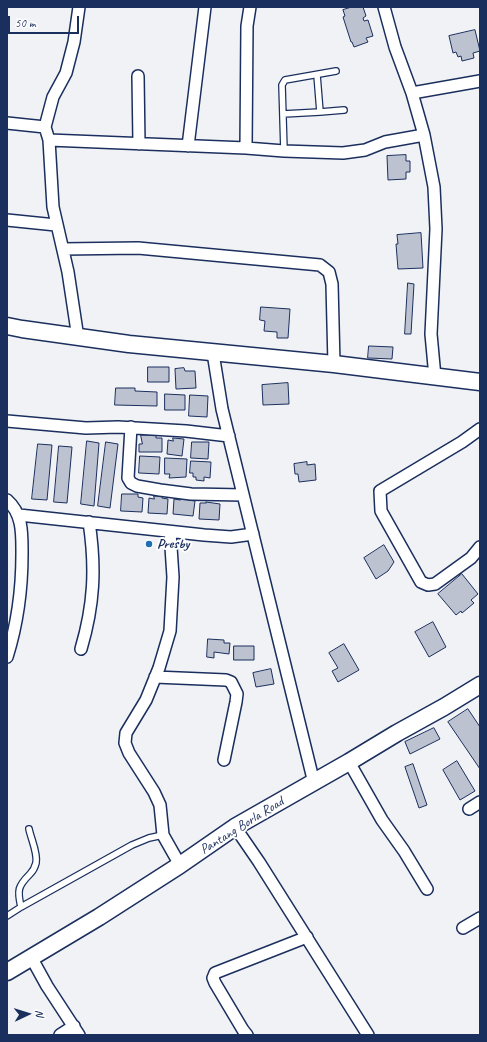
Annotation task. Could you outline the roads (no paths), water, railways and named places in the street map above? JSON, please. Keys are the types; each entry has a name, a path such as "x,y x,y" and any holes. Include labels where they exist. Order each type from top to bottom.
{"street":[{"path":"78,338 70,284 53,207 49,140 45,127 53,97 66,73 74,42 79,7"},
{"path":"188,146 205,7"},
{"path":"246,148 247,26 250,7"},
{"path":"384,7 395,47 412,93 424,134 434,187 436,229 431,334 435,376"},
{"path":"138,76 139,144"},
{"path":"412,93 480,81"},
{"path":"7,123 45,127"},
{"path":"49,140 343,153 364,150 385,142 424,134"},
{"path":"7,220 56,225"},
{"path":"63,249 138,248 320,265 329,272 332,284 334,364"},
{"path":"7,326 78,338 212,353 334,364 480,382"},
{"path":"212,353 222,409 314,783"},
{"path":"7,421 86,428 131,428 186,431 229,436"},
{"path":"131,428 128,478 131,483 137,486 191,494 243,494"},
{"path":"480,429 462,442 380,491 381,511 421,582 428,585 435,584 471,558 480,547"},
{"path":"7,500 12,504 19,515 22,531 22,580 17,619 7,657"},
{"path":"19,515 170,532 231,537 253,534"},
{"path":"81,649 88,624 94,582 92,543 89,522"},
{"path":"170,532 173,577 170,631 163,657 146,700 126,733 126,742 129,753 154,792 160,805 163,835 180,865"},
{"path":"155,677 226,680 231,682 237,694 224,760"},
{"name":"Pantang Borla Road","path":"7,972 99,917 180,865 235,827 314,783 480,685"},
{"path":"349,762 382,820 428,889"},
{"path":"469,809 480,802"},
{"path":"235,827 259,862 368,1035"},
{"path":"463,928 480,918"},
{"path":"242,1033 215,983 213,978 215,973 307,938"},
{"path":"31,957 47,986 77,1031 60,1035"}],"lane":[{"path":"284,151 282,85 285,80 336,71"},
{"path":"317,75 320,112"},
{"path":"283,114 344,110"},
{"path":"21,907 18,895 19,888 21,883 34,870 36,863 29,830"},
{"path":"7,916 132,845 149,838 163,835"}],"place":[{"name":"Presby","path":"149,544"}]}
